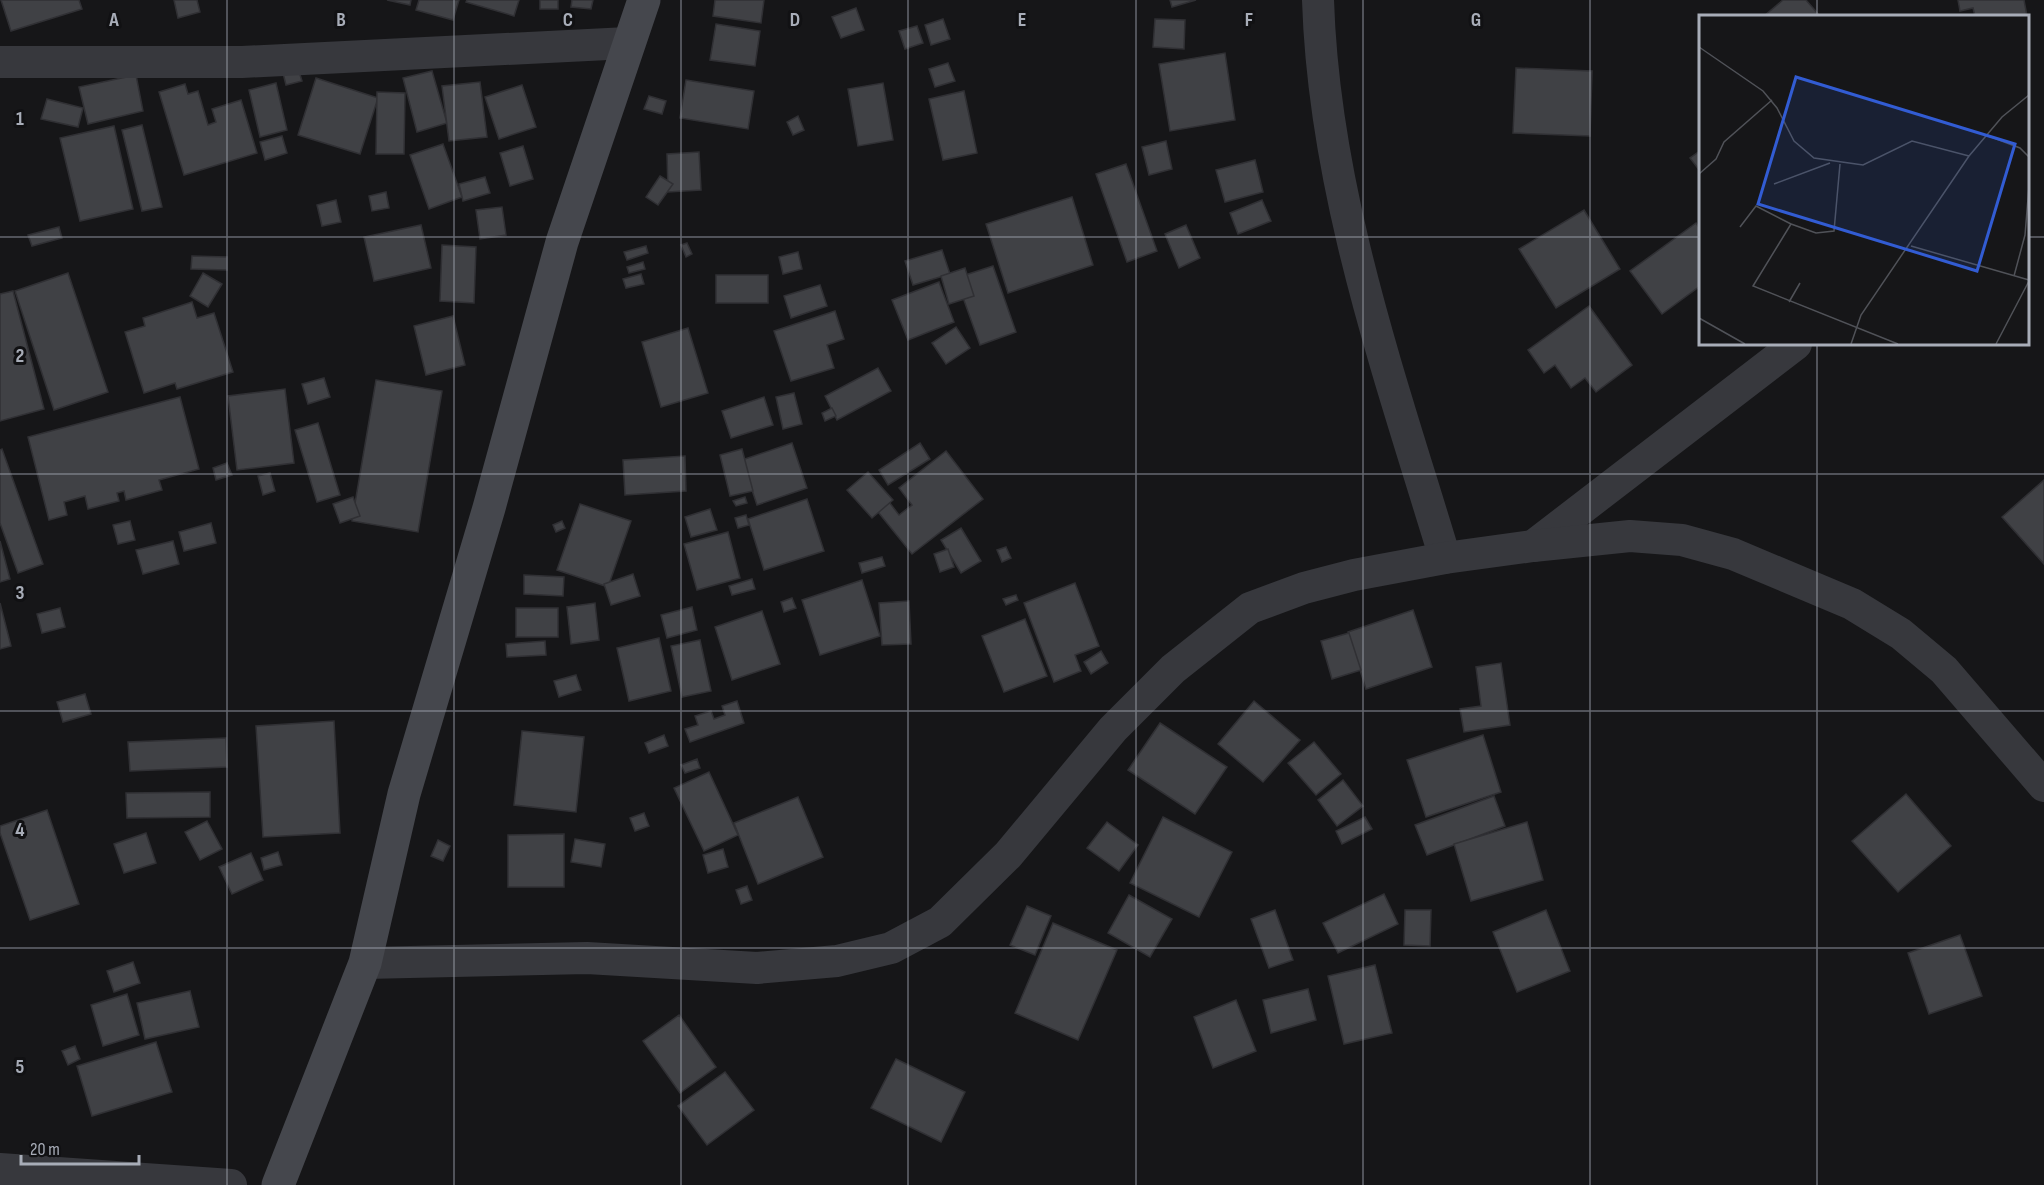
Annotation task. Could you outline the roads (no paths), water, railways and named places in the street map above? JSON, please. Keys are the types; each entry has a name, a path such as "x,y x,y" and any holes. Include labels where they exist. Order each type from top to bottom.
{"street":[{"path":"278,1185 365,963 404,794 489,508 562,242 644,0"},
{"path":"1317,0 1326,104 1354,247 1445,558"},
{"path":"0,62 242,62 628,43"},
{"path":"1533,546 1795,345"},
{"path":"365,963 587,958 757,968 837,961 891,948 940,922 1008,855 1113,729 1173,669 1250,608 1304,588 1354,574 1533,546 1630,536 1682,540 1733,554 1852,604 1900,634 1944,670 2044,786"},
{"path":"0,1169 231,1185"}]}
